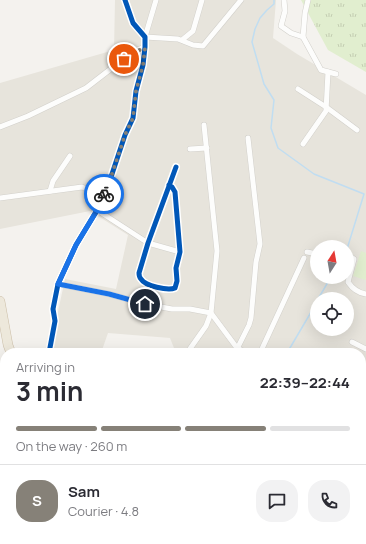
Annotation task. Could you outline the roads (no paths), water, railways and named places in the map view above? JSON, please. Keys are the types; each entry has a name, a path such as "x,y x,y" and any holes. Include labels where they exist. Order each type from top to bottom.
{"highway":[{"path":"0,301 9,348"}],"street":[{"path":"125,0 133,23 145,37 178,38 203,46 241,0"},
{"path":"50,348 54,321 53,308 58,284 76,245 98,208 111,177 125,135 133,118 136,91 143,65 145,37 156,0"},
{"path":"182,40 193,31 202,0"},
{"path":"284,0 285,11 281,26 302,37 321,70 336,74"},
{"path":"302,37 308,0"},
{"path":"0,127 28,116 86,88 134,52 145,48"},
{"path":"303,144 326,111 328,72"},
{"path":"298,89 357,130"},
{"path":"191,348 206,326 212,313 218,251 204,126"},
{"path":"238,348 251,318 256,262 260,244 248,138"},
{"path":"190,149 207,148"},
{"path":"50,191 53,181 70,156"},
{"path":"169,185 175,192 180,252 176,268 177,281 175,288 171,290 156,287 144,282 139,278 139,273 148,243 169,185 176,167"},
{"path":"0,198 82,187 86,188 90,192 98,208 148,243 180,252"},
{"path":"306,252 310,253"},
{"path":"262,348 304,258"},
{"path":"58,284 109,294 145,304 172,309 212,313 234,348"},
{"path":"349,284 361,293 366,294"},
{"path":"352,342 364,348"}],"waterway":[{"path":"274,0 274,4 260,18 255,29 252,42 264,84 274,100 271,128 278,148 314,174 364,194 350,240"},
{"path":"322,292 327,284"},
{"path":"290,348 310,314"}]}
